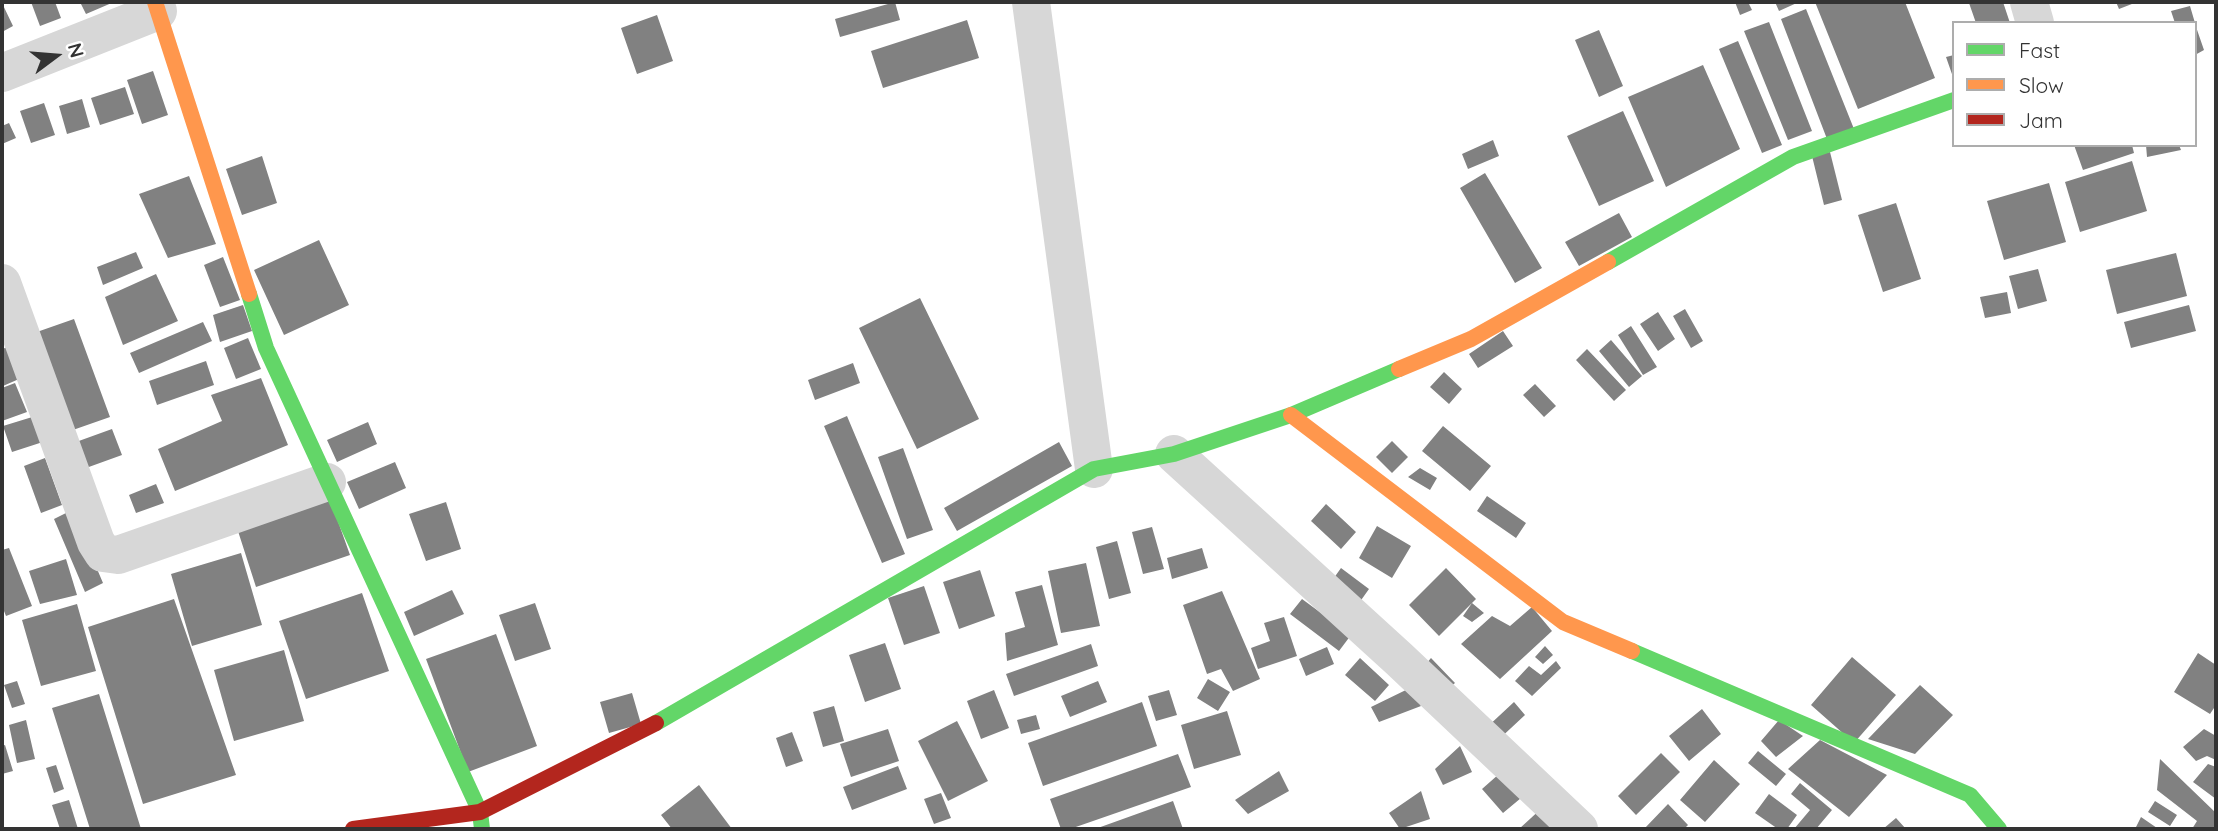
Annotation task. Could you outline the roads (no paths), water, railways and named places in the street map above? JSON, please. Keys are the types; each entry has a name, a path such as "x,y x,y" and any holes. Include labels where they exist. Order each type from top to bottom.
{"street":[{"path":"1031,2 1094,469"},
{"path":"2029,2 2034,21"},
{"path":"2,73 156,6 266,348 480,812 482,829"},
{"path":"353,829 480,812 661,721 1094,469 1174,454 1291,415 1471,339 1793,157 1952,101"},
{"path":"2,283 10,330 96,542 103,553 118,555 327,482"},
{"path":"1291,415 1563,622 1970,794 1999,829"},
{"path":"1174,454 1399,659 1579,829"}]}
